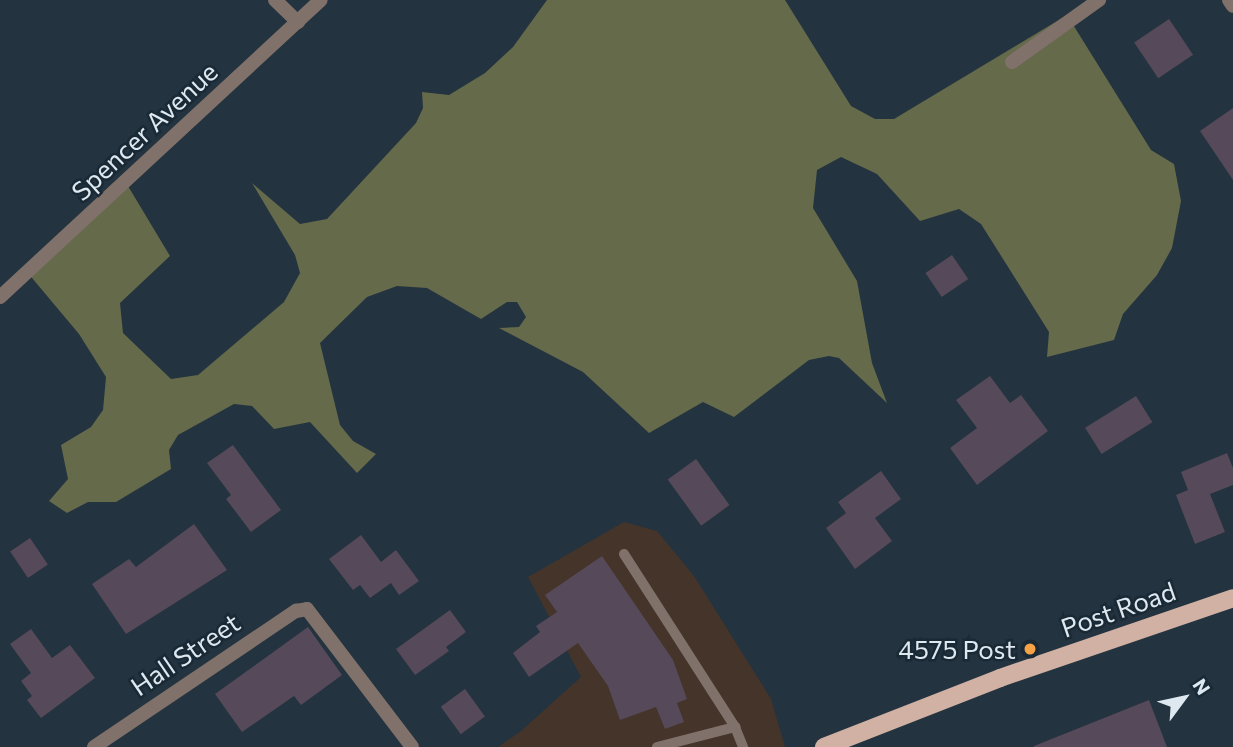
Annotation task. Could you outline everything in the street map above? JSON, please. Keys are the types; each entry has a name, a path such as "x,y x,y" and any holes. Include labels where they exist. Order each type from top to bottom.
{"main road":[{"name":"Post Road","path":"824,747 1000,678 1233,598"}],"street":[{"path":"275,0 298,22"},
{"name":"Spencer Avenue","path":"0,297 321,0"},
{"path":"1012,62 1099,0"},
{"path":"1229,0 1233,6"},
{"name":"Hall Street","path":"94,747 296,611 307,609 412,747"}],"lane":[{"path":"624,554 735,727 743,747"},
{"path":"657,747 735,727"}],"shaded area":[{"path":"624,522 657,531 694,576 771,699 785,747 498,747 521,731 581,677 528,577"}],"green space":[{"path":"547,0 785,0 851,106 875,119 894,119 1067,15 1151,150 1174,164 1181,201 1172,248 1157,275 1123,314 1114,340 1047,357 1049,332 981,224 959,209 920,221 877,174 841,157 817,170 813,208 857,281 872,363 887,403 839,358 829,356 809,360 734,417 703,402 649,433 583,372 499,328 519,327 526,317 517,302 507,302 481,319 427,288 397,286 367,297 320,343 340,425 353,441 376,454 357,473 310,422 274,429 252,406 234,404 178,435 169,450 171,469 116,502 88,502 67,513 49,501 68,479 61,445 91,427 103,410 106,377 79,334 27,272 128,186 170,256 120,303 123,333 171,379 198,375 284,302 300,273 295,255 252,183 300,224 327,219 416,123 423,108 422,92 449,95 485,73 513,47"}],"building":[{"path":"1169,19 1193,55 1158,78 1134,42"},
{"path":"1233,108 1233,180 1200,131"},
{"path":"952,255 968,279 942,297 925,273"},
{"path":"990,376 1010,403 1021,395 1048,431 977,485 950,448 977,428 956,400"},
{"path":"1136,396 1152,422 1102,454 1085,428"},
{"path":"233,445 281,510 251,532 226,499 231,495 207,463"},
{"path":"1227,453 1233,468 1233,485 1210,494 1225,532 1195,544 1176,495 1188,490 1181,472"},
{"path":"696,459 730,505 701,526 668,480"},
{"path":"881,471 901,499 875,518 892,541 855,569 826,528 846,513 838,502"},
{"path":"194,524 227,570 126,634 92,584 129,559 136,567"},
{"path":"361,535 381,562 396,550 419,581 399,595 391,583 370,598 360,585 353,590 329,559"},
{"path":"30,538 48,565 28,578 10,551"},
{"path":"602,556 673,660 687,699 677,703 684,722 665,729 656,707 620,720 608,686 578,643 529,677 513,653 540,632 536,626 557,612 545,595"},
{"path":"450,610 466,632 446,647 449,651 415,675 396,649"},
{"path":"308,627 342,675 301,705 294,696 242,732 215,694"},
{"path":"31,629 52,658 70,645 95,678 41,718 27,700 32,696 21,681 31,673 10,644"},
{"path":"465,689 485,717 461,734 441,707"},
{"path":"1149,700 1167,747 1034,747 1034,746"}],"place":[{"name":"4575 Post","path":"1030,649"}]}
